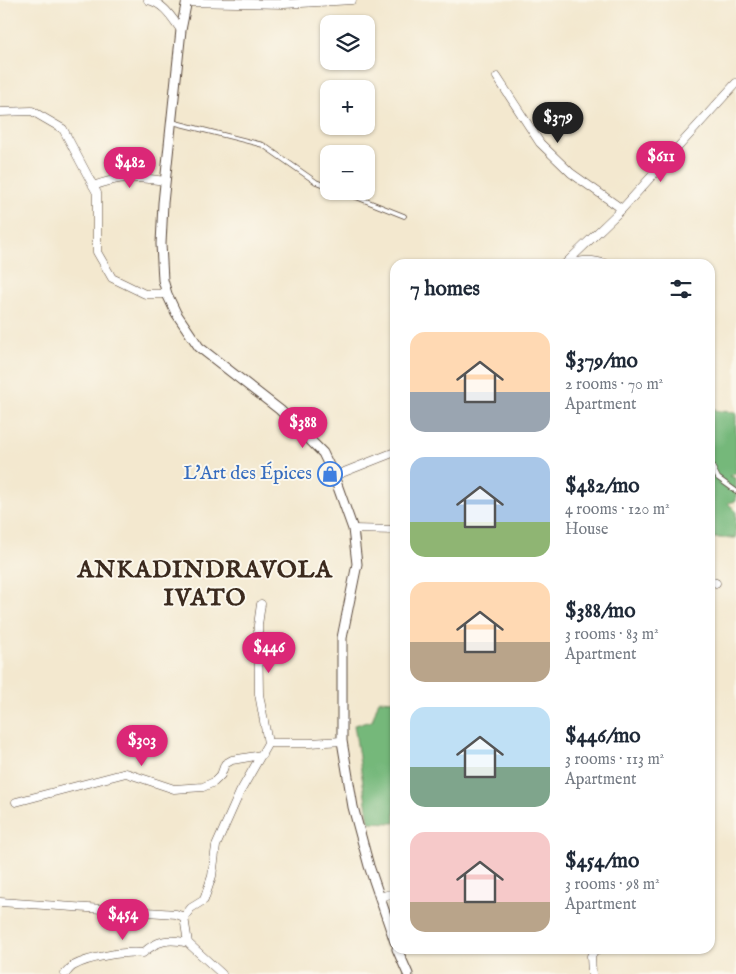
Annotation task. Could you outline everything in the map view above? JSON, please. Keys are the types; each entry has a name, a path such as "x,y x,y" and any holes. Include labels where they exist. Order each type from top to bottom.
{"street":[{"path":"148,0 153,1 169,12 181,30"},
{"path":"352,0 284,2 186,1 181,30 165,181 161,244 163,280 176,313 199,346 280,410 323,453 334,476 353,529 357,564 342,638 342,742 353,807 369,866 390,928"},
{"path":"497,77 540,143 572,172 622,209"},
{"path":"570,259 622,209 736,83"},
{"path":"0,112 32,111 63,129 97,193 97,252 112,278 145,294 167,294"},
{"path":"93,186 113,179 132,177 165,181"},
{"path":"334,476 390,454"},
{"path":"353,529 390,530"},
{"path":"188,943 184,917 191,908 204,900 212,876 216,846 240,792 268,743 258,694 258,625 261,604"},
{"path":"268,743 342,742"},
{"path":"16,802 126,773 174,789 203,787 214,782 221,775 225,764 232,760 262,755"},
{"path":"379,897 390,894"},
{"path":"0,902 130,910 176,914 184,917"},
{"path":"64,974 74,966 94,959 130,952 143,953 152,944 177,940 188,943 222,974"},
{"path":"399,954 408,974"},
{"path":"592,954 592,974"}],"lane":[{"path":"172,122 263,146 320,184"},
{"path":"364,200 404,216"},
{"path":"715,472 718,478 736,491"}],"green space":[{"path":"715,409 736,412 736,473 730,476 736,478 736,501 728,503 736,511 736,538 715,538"},
{"path":"379,700 390,701 390,823 369,822 354,725 372,721"}],"place":[{"name":"L'Art des Épices","path":"330,474"}],"district":[{"name":"ANKADINDRAVOLA IVATO","path":"205,584"}]}
